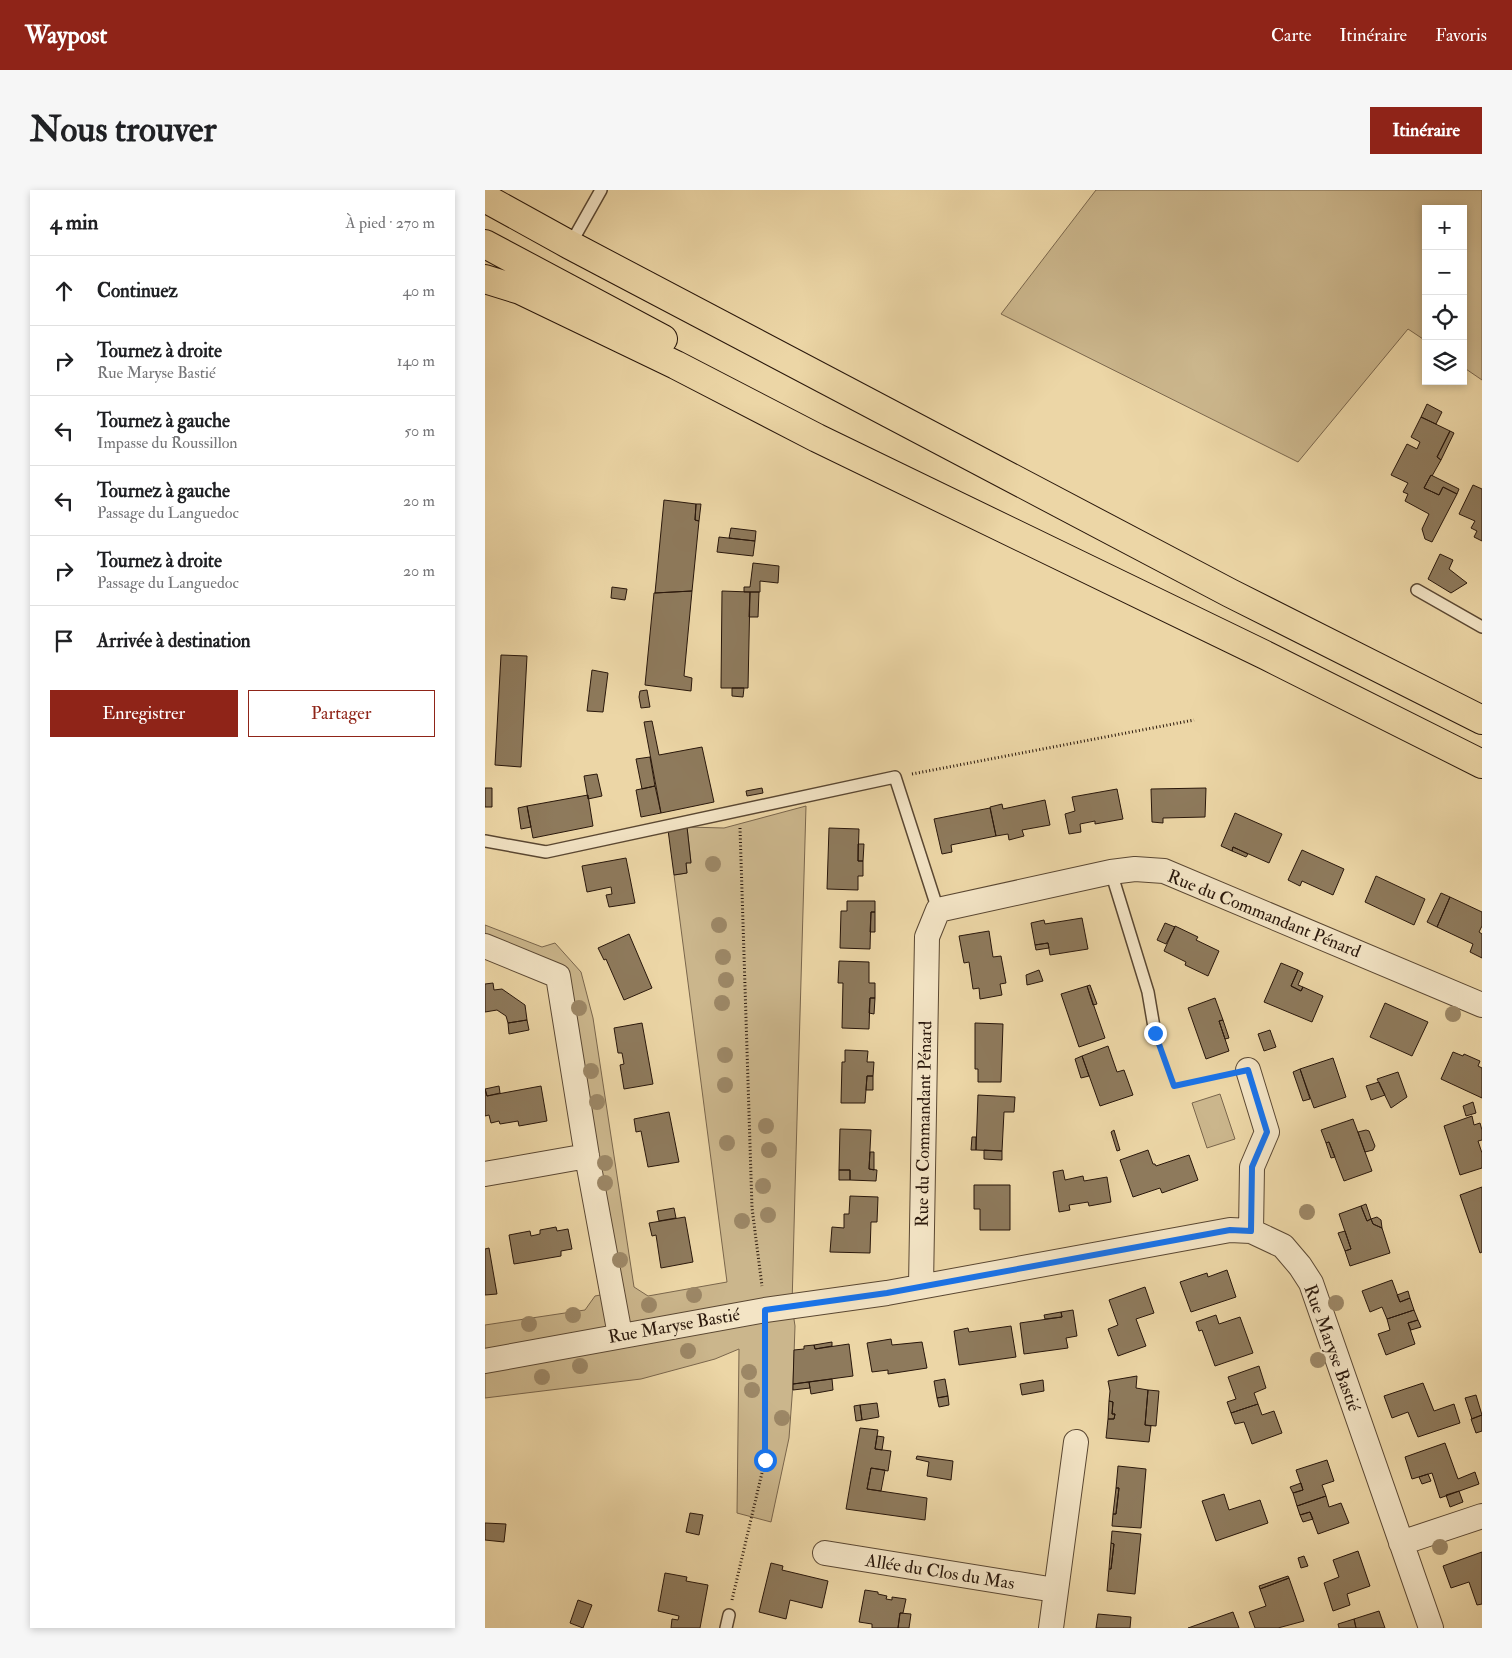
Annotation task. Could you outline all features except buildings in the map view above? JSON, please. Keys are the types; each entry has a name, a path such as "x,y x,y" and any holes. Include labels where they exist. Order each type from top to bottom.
{"highway":[{"path":"485,198 570,245 1230,593 1482,720"},
{"path":"485,244 1267,656"},
{"path":"485,278 520,290 667,360 817,438 1267,656 1482,764"}],"street":[{"name":"Rue du Commandant Pénard","path":"921,1286 927,937 939,910 1111,872 1135,869 1164,871 1482,1004"},
{"path":"485,946 558,976 587,1156 620,1335"},
{"path":"1248,1070 1267,1132 1252,1167 1251,1231"},
{"path":"485,1174 587,1156"},
{"name":"Rue Maryse Bastié","path":"485,1361 765,1310 887,1293 1230,1230 1251,1231 1283,1246 1311,1283 1431,1628"},
{"path":"1051,1628 1076,1442"},
{"path":"1401,1543 1482,1516"},
{"name":"Allée du Clos du Mas","path":"825,1554 1055,1590"}],"lane":[{"path":"570,245 601,190"},
{"path":"1417,590 1482,627"},
{"path":"485,842 546,852 895,777 939,910"},
{"path":"1111,872 1148,992 1155,1033"},
{"path":"726,1628 729,1615"}],"path":[{"path":"895,777 1194,720"},
{"path":"729,1615 765,1460 765,1310 752,1208 739,811"},
{"path":"1155,1033 1174,1086 1248,1070"}],"shaded area":[{"path":"1096,190 1482,190 1482,380 1467,370 1467,205 1422,205 1422,338 1408,329 1298,462 1001,314"},
{"path":"806,806 792,1306 795,1326 793,1384 789,1438 771,1522 737,1513 739,1349 715,1359 641,1379 485,1398 485,1325 585,1310 595,1296 612,1293 558,976 485,946 485,925 542,947 555,943 581,972 593,1018 634,1287 648,1296 727,1282 674,875 687,873 686,863 691,862 687,827 724,828"},
{"path":"1220,1094 1235,1139 1207,1148 1192,1103"}],"route":[{"path":"765,1460 765,1310 887,1293 1230,1230 1251,1231 1252,1167 1267,1132 1248,1070 1174,1086 1155,1033"}]}
